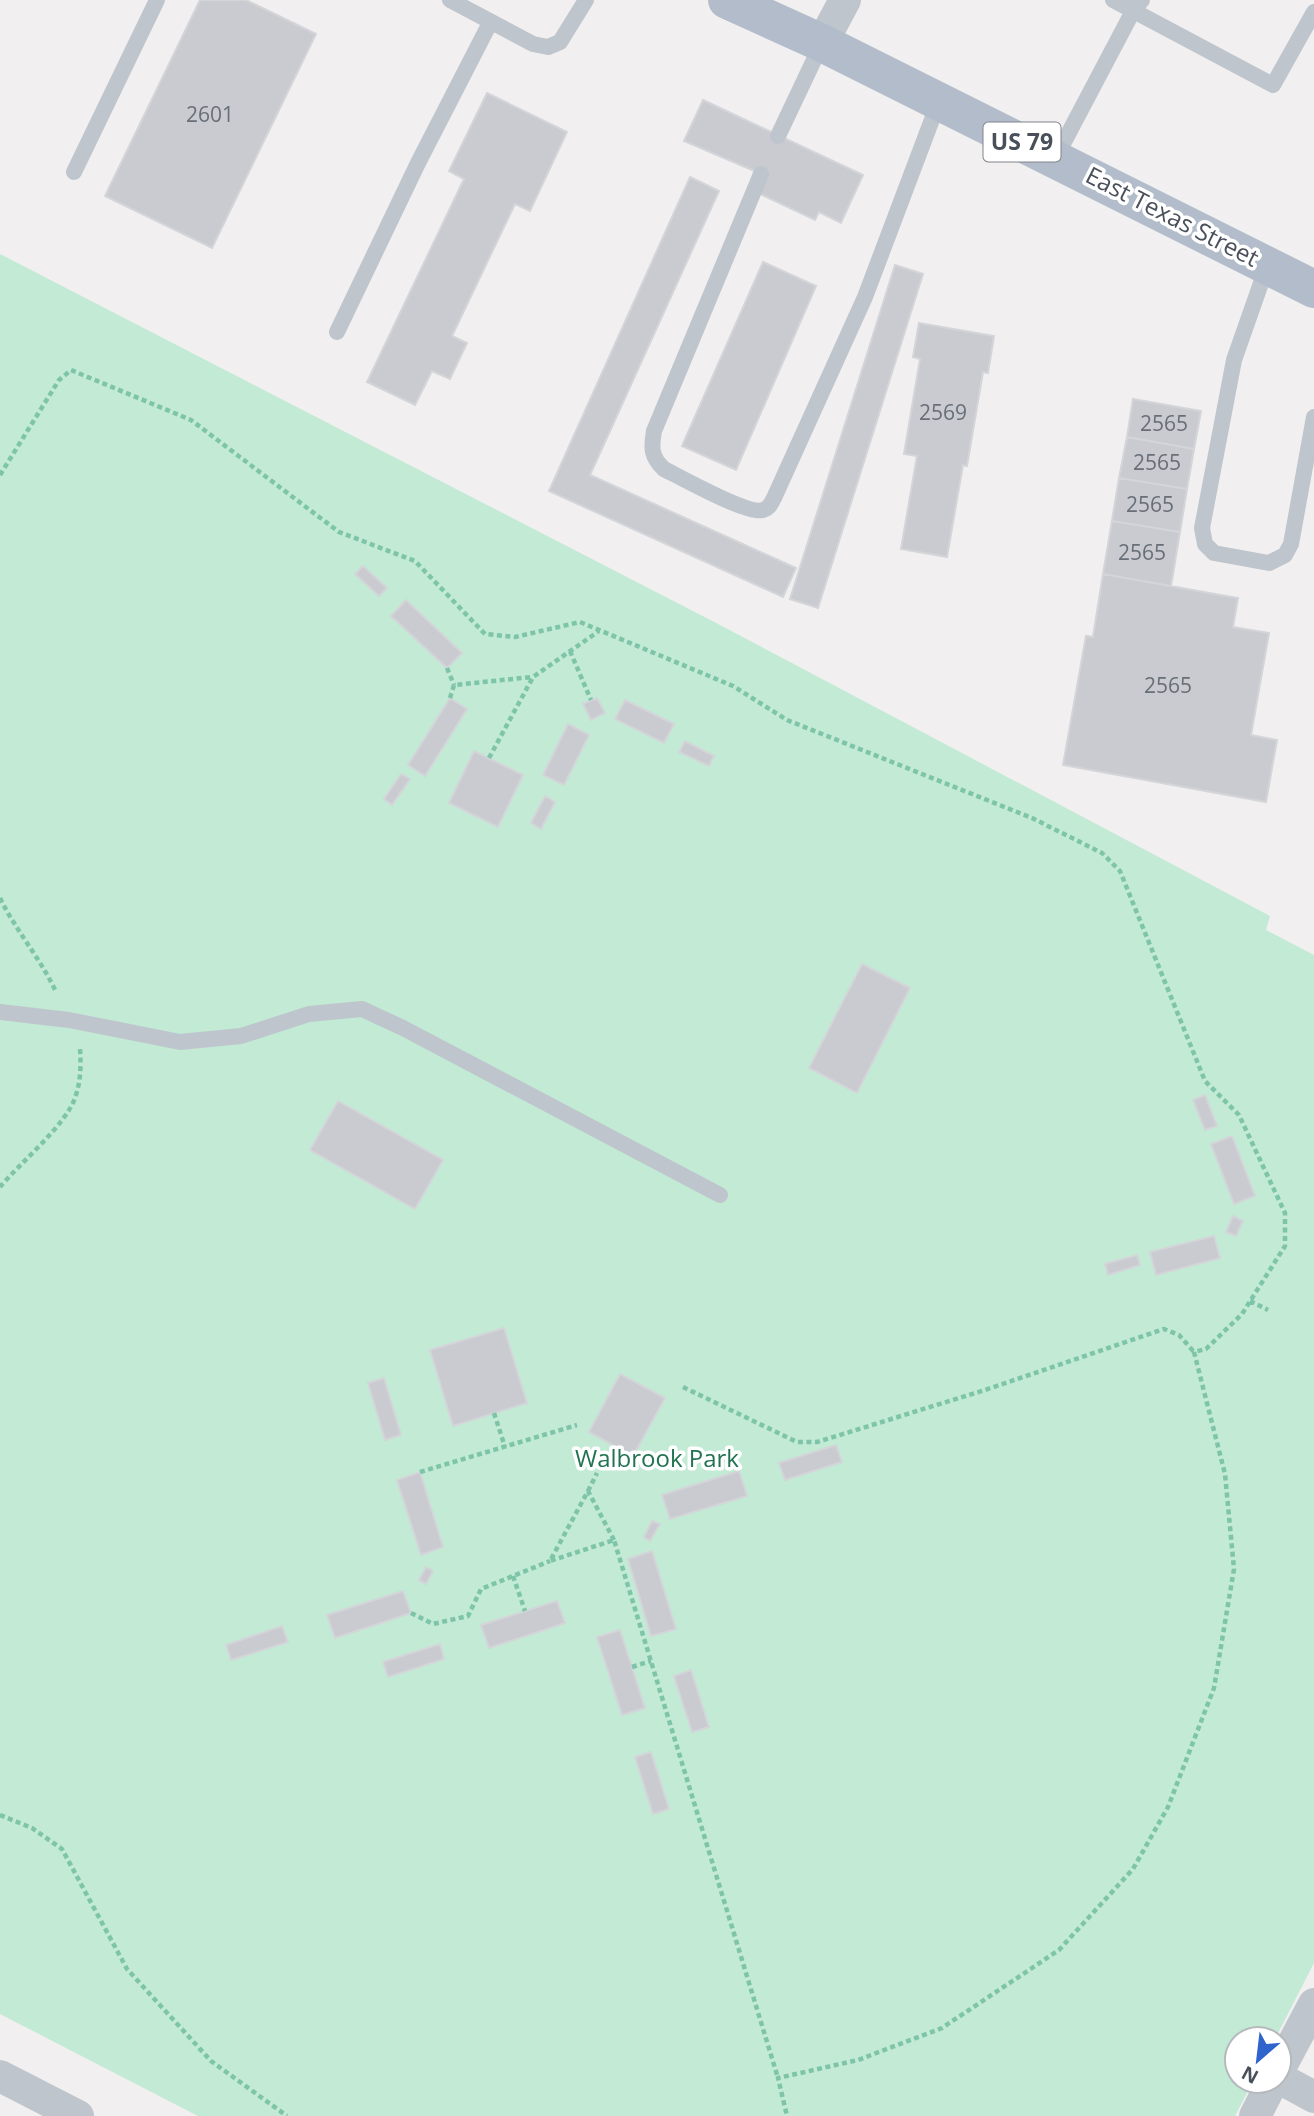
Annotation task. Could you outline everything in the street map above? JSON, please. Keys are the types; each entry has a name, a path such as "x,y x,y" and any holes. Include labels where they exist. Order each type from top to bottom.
{"main road":[{"name":"East Texas Street","path":"727,0 822,43 1314,289"}],"street":[{"path":"822,43 845,0"},
{"path":"1293,2044 1314,2004"},
{"path":"0,2076 78,2116"},
{"path":"1293,2086 1314,2097"},
{"path":"1255,2116 1266,2095"}],"lane":[{"path":"74,172 157,0"},
{"path":"450,0 533,44 548,47 560,42 586,0"},
{"path":"1113,0 1138,6 1273,85 1314,12"},
{"path":"1055,159 1138,6"},
{"path":"337,332 418,163 491,23"},
{"path":"778,136 822,43"},
{"path":"761,174 654,431 651,446 654,460 664,469 743,508 761,512 769,507 774,498 865,297 939,101"},
{"path":"1267,265 1234,360 1202,527 1205,544 1214,554 1269,563 1284,555 1290,544 1314,416"},
{"path":"0,1012 69,1020 180,1042 241,1036 309,1014 362,1009 415,1034 720,1195"}],"path":[{"path":"0,475 59,380 71,370 191,420 339,533 415,561 485,634 515,637 580,622 733,686 787,720 1032,818 1102,853 1120,871 1205,1081 1239,1115 1285,1213 1285,1246 1251,1301 1242,1314 1206,1349 1194,1352"},
{"path":"489,758 533,677 599,630"},
{"path":"570,651 592,700"},
{"path":"447,668 454,685 450,698"},
{"path":"454,685 533,677"},
{"path":"1251,1301 1268,1310"},
{"path":"683,1387 797,1443 817,1441 985,1390 1164,1329 1179,1335 1194,1352 1225,1474 1234,1569 1214,1688 1168,1807 1133,1869 1059,1950 942,2028 858,2060 778,2078"},
{"path":"494,1413 505,1447"},
{"path":"420,1472 577,1426"},
{"path":"550,1561 597,1473"},
{"path":"587,1491 614,1540 788,2116"},
{"path":"411,1613 433,1624 468,1616 481,1589 550,1561 614,1540"},
{"path":"513,1576 526,1611"},
{"path":"632,1667 651,1661"},
{"path":"0,1815 32,1828 62,1849 127,1969 211,2061 287,2116"}],"green space":[{"name":"Walbrook Park","path":"0,254 720,625 1270,916 1266,930 1314,955 1314,1963 1282,2025 1223,2025 1223,2095 1246,2095 1235,2116 198,2116 0,2014"}],"building":[{"path":"200,0 246,0 316,34 212,248 105,196"},
{"path":"487,93 567,132 530,211 515,204 452,336 467,343 450,379 432,371 415,405 367,382 464,179 449,171"},
{"path":"703,100 863,175 841,223 819,212 815,220 758,193 766,176 684,141"},
{"path":"690,177 719,191 590,475 796,568 783,597 549,491"},
{"path":"763,262 816,286 736,470 682,446"},
{"path":"895,265 923,274 818,608 790,599"},
{"path":"919,323 994,336 988,373 983,372 967,466 963,465 947,557 901,549 917,456 904,454 920,359 913,357"},
{"path":"1133,399 1201,411 1194,449 1127,437"},
{"path":"1127,437 1194,449 1187,489 1119,478"},
{"path":"1119,478 1187,489 1180,532 1112,521"},
{"path":"1112,521 1180,532 1171,586 1103,574"},
{"path":"363,566 387,588 379,596 355,574"},
{"path":"1103,574 1238,598 1233,627 1269,633 1251,735 1277,740 1266,802 1063,765 1086,636 1093,637"},
{"path":"406,600 462,653 447,668 391,616"},
{"path":"450,698 467,709 425,776 408,765"},
{"path":"597,698 605,713 591,720 583,704"},
{"path":"625,700 674,724 664,743 615,719"},
{"path":"568,724 589,735 564,785 543,775"},
{"path":"685,741 714,756 709,766 679,752"},
{"path":"474,751 523,775 498,827 449,803"},
{"path":"401,774 410,779 392,805 384,799"},
{"path":"545,796 555,802 541,829 531,823"},
{"path":"862,964 910,988 857,1093 809,1068"},
{"path":"1205,1095 1217,1126 1205,1130 1193,1100"},
{"path":"338,1101 443,1160 415,1209 310,1150"},
{"path":"1232,1136 1255,1196 1234,1204 1211,1144"},
{"path":"1233,1216 1243,1221 1236,1236 1226,1232"},
{"path":"1214,1236 1220,1258 1156,1275 1150,1252"},
{"path":"1137,1255 1140,1265 1108,1275 1105,1264"},
{"path":"504,1328 527,1403 453,1426 430,1350"},
{"path":"620,1374 665,1398 633,1456 589,1432"},
{"path":"384,1378 401,1435 385,1440 368,1383"},
{"path":"836,1445 842,1462 785,1480 779,1463"},
{"path":"739,1471 747,1496 670,1519 662,1495"},
{"path":"420,1472 443,1547 421,1555 397,1480"},
{"path":"652,1521 660,1524 650,1541 644,1537"},
{"path":"652,1551 676,1629 651,1636 628,1559"},
{"path":"426,1567 433,1571 426,1584 419,1580"},
{"path":"403,1591 411,1613 335,1638 327,1615"},
{"path":"557,1601 565,1623 489,1648 481,1625"},
{"path":"282,1626 288,1642 231,1660 226,1645"},
{"path":"620,1630 645,1708 622,1715 597,1637"},
{"path":"440,1644 444,1659 388,1677 383,1662"},
{"path":"691,1670 709,1727 692,1732 674,1676"},
{"path":"651,1752 669,1809 653,1814 635,1757"}]}
